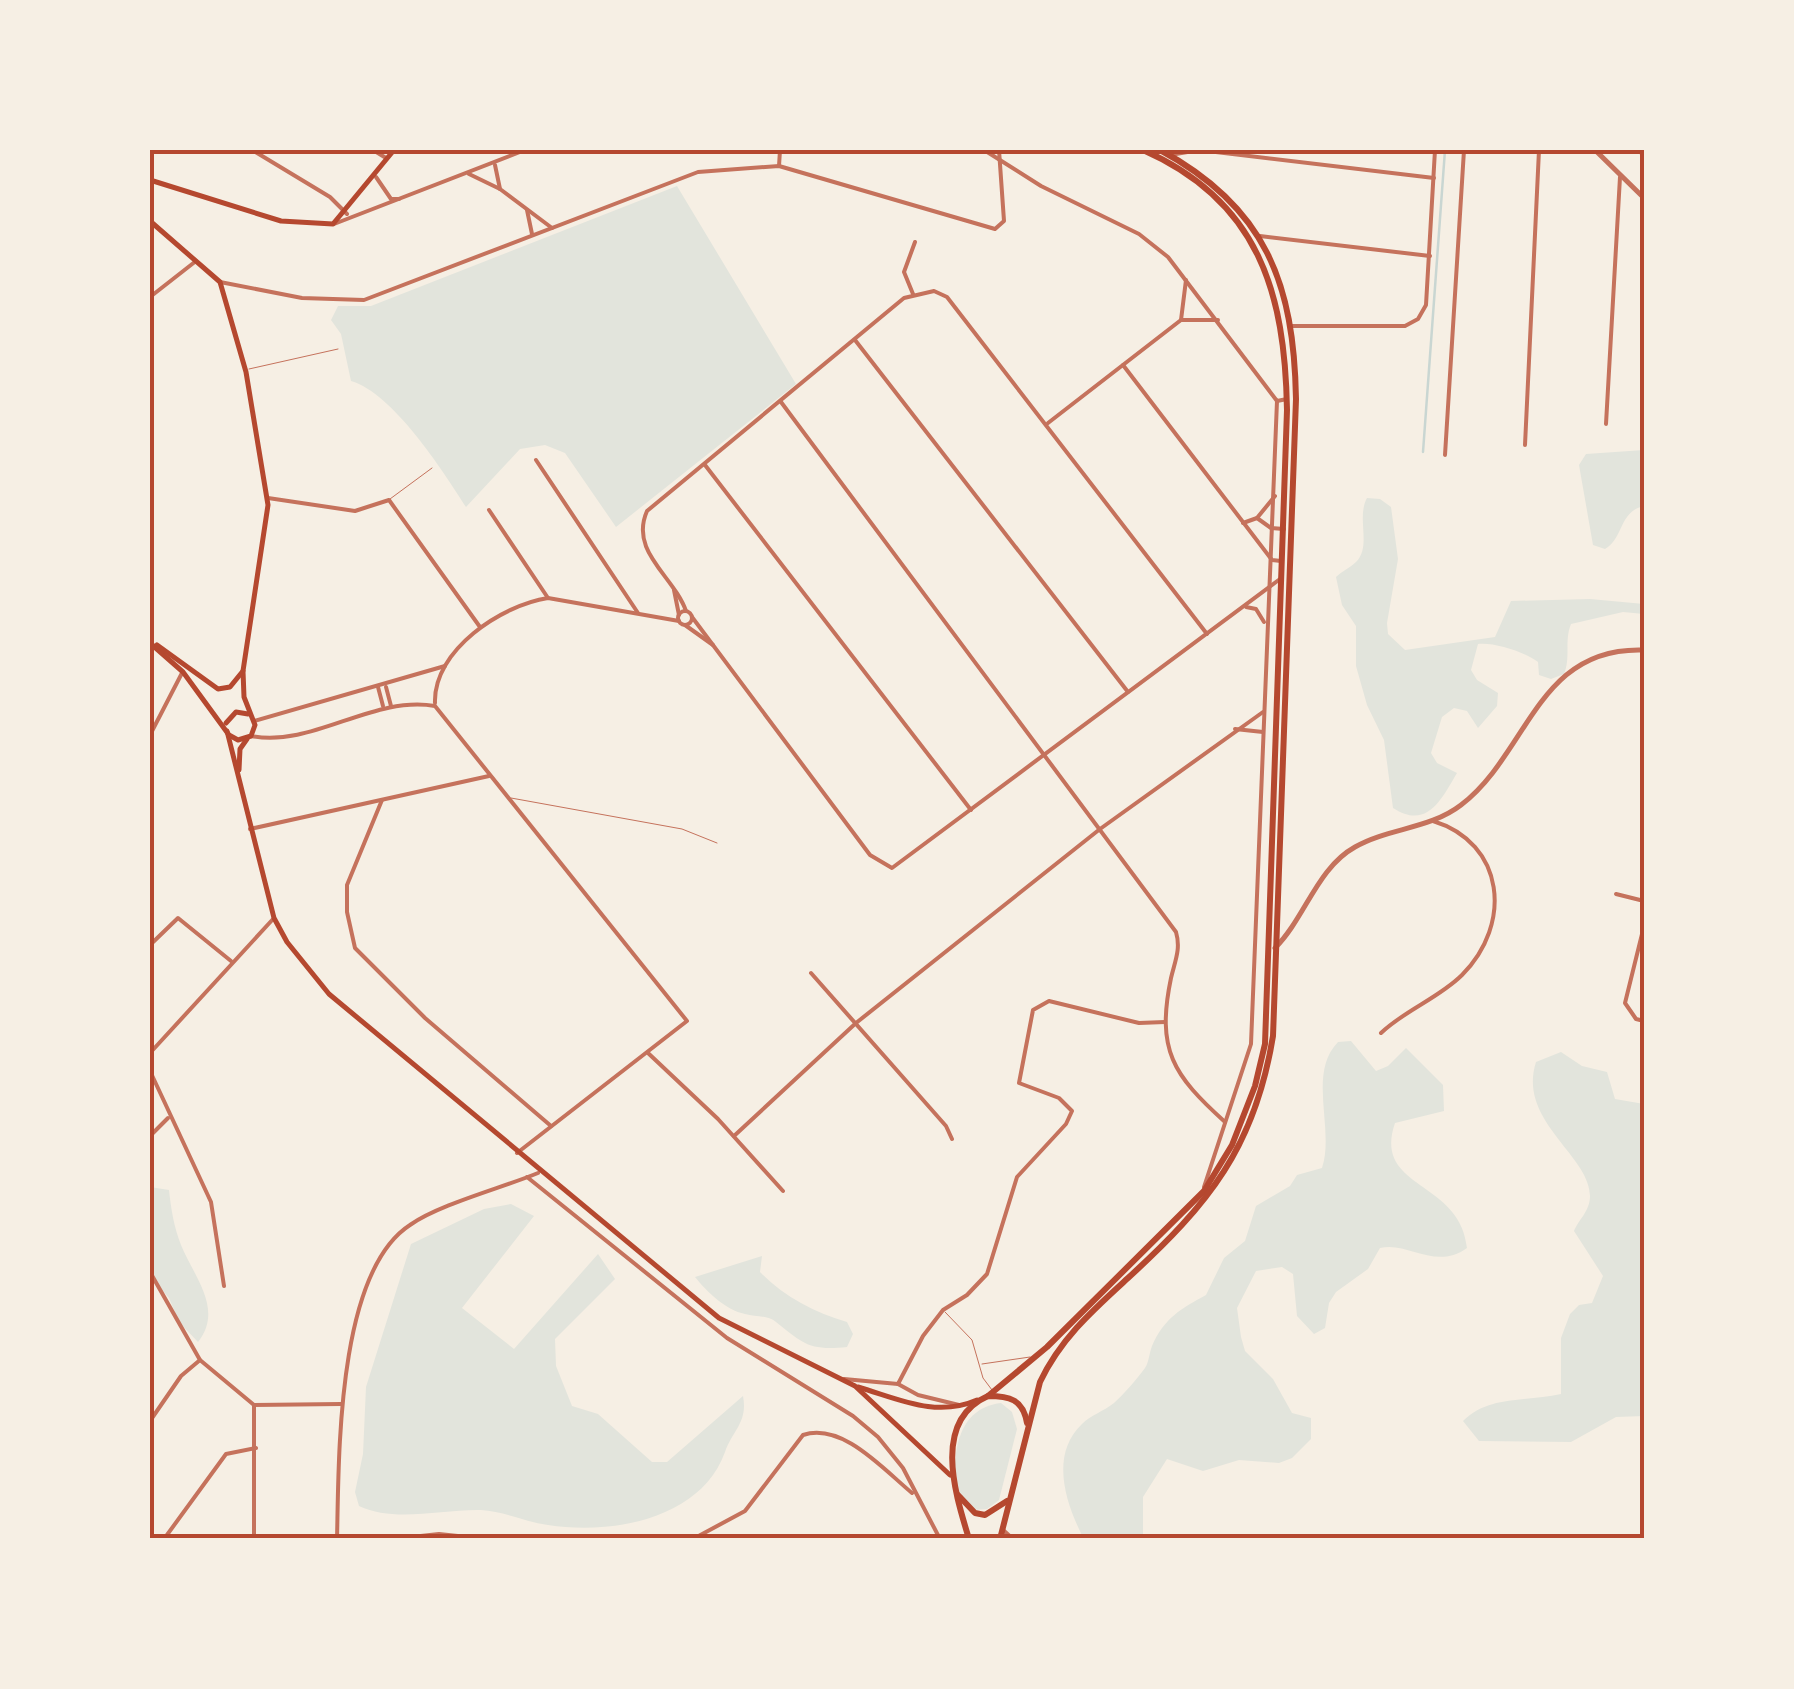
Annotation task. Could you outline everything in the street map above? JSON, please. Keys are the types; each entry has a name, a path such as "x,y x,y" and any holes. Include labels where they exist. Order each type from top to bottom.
{"main road":[{"path":"150,180 281,220 334,224 347,214 394,150"},
{"path":"249,714 236,712 226,728 274,918 294,952 329,994 538,1172 718,1318 855,1386 932,1409 962,1407 987,1395 1047,1346 1204,1192 1232,1145 1255,1086 1265,1044 1287,399 1279,318 1264,260 1232,216 1178,168 1143,150"},
{"path":"1000,1539 1040,1382 1070,1332 1184,1228 1228,1170 1265,1086 1279,921 1282,529 1296,399 1290,326 1281,280 1260,236 1238,208 1160,150"},
{"path":"150,220 220,282 246,370 268,498 243,672 249,714 254,721 238,764 241,793"},
{"path":"150,641 211,685 224,690 243,672"},
{"path":"150,641 182,672 238,740 249,737"},
{"path":"855,1386 907,1430 950,1475"},
{"path":"987,1395 1016,1400 1025,1410 1028,1429"},
{"path":"968,1539 950,1475 954,1440 987,1395"},
{"path":"954,1490 975,1513 994,1512 1008,1500"}],"street":[{"path":"252,150 330,197 347,214"},
{"path":"372,150 388,160"},
{"path":"334,224 525,150"},
{"path":"779,166 780,150"},
{"path":"984,150 1041,186 1139,234 1168,256 1277,401 1274,496 1282,529 1272,560 1266,626 1251,1044 1205,1175 1204,1192"},
{"path":"220,282 302,298 364,300 698,172 779,166 989,230 1004,221 1002,161 998,150"},
{"path":"1170,155 1199,150 1434,178"},
{"path":"1290,326 1405,326 1418,320 1426,305 1435,150"},
{"path":"1445,455 1464,150"},
{"path":"1524,445 1539,150"},
{"path":"1594,150 1644,198"},
{"path":"496,162 500,189"},
{"path":"469,174 500,189 552,228"},
{"path":"376,177 391,199 404,199"},
{"path":"1606,424 1620,177"},
{"path":"524,206 531,216 532,236"},
{"path":"1260,236 1430,256"},
{"path":"912,294 904,272 916,242"},
{"path":"150,297 196,261"},
{"path":"1180,320 1186,280"},
{"path":"1207,634 1048,423 947,297 934,291 912,294 647,511 641,524 642,543 686,611 879,864 892,868 902,864 1280,579"},
{"path":"1048,423 1180,320 1218,320"},
{"path":"855,340 1129,693"},
{"path":"1122,365 1272,560 1281,561"},
{"path":"1277,401 1287,399"},
{"path":"781,402 1176,932 1178,956 1164,1022 1165,1040 1181,1078 1225,1122"},
{"path":"536,460 638,613"},
{"path":"705,465 972,811"},
{"path":"1243,523 1257,518 1274,496"},
{"path":"268,498 355,510 389,500 481,628"},
{"path":"489,510 548,598"},
{"path":"1257,518 1282,529"},
{"path":"674,590 681,620 713,645"},
{"path":"517,1153 687,1022 435,706 437,682 445,666 481,628 515,607 548,598 681,620 692,617"},
{"path":"1244,607 1256,609 1266,626"},
{"path":"681,620 686,611"},
{"path":"1270,952 1298,919 1327,872 1355,847 1433,821 1470,798 1556,685 1576,666 1595,655 1644,650"},
{"path":"254,721 445,666"},
{"path":"150,735 182,672"},
{"path":"386,685 391,706"},
{"path":"378,687 384,708"},
{"path":"249,737 282,736 411,702 435,706"},
{"path":"734,1136 856,1022 1100,828 1235,728 1263,712"},
{"path":"1235,728 1262,732"},
{"path":"250,830 489,776"},
{"path":"382,800 348,885 347,912 355,948 425,1018 552,1127"},
{"path":"1381,1033 1463,974 1495,914 1486,860 1460,829 1433,821"},
{"path":"1616,894 1644,901"},
{"path":"150,945 178,918 231,961"},
{"path":"150,1053 274,918"},
{"path":"1279,921 1286,924 1298,919"},
{"path":"1644,926 1624,1003 1644,1021"},
{"path":"811,973 952,1139"},
{"path":"898,1384 923,1336 943,1310 967,1295 987,1274 1017,1176 1066,1124 1072,1111 1060,1098 1019,1083 1033,1010 1050,1001 1139,1023 1164,1022"},
{"path":"648,1053 734,1136 783,1191"},
{"path":"150,1071 168,1118 211,1202 224,1286"},
{"path":"150,1136 168,1118"},
{"path":"337,1539 341,1404 356,1324 376,1264 410,1224 538,1172"},
{"path":"527,1177 727,1338 853,1416 878,1436 903,1468 913,1494 940,1539"},
{"path":"150,1272 200,1360 254,1405 341,1404"},
{"path":"150,1421 181,1376 200,1360"},
{"path":"842,1379 898,1384 918,1395 962,1407"},
{"path":"254,1405 254,1539"},
{"path":"692,1539 744,1511 803,1435 818,1430 835,1434 913,1494"},
{"path":"164,1539 226,1454 256,1448"},
{"path":"1002,1529 1013,1539"},
{"path":"393,1539 439,1534 486,1539"}],"lane":[{"path":"246,370 338,349"},
{"path":"389,500 432,468"},
{"path":"506,798 682,829 717,843"},
{"path":"943,1310 972,1340 987,1395"},
{"path":"979,1364 1036,1356"}],"shaded area":[{"path":"677,186 796,384 616,527 565,453 545,445 520,449 466,507 431,454 400,417 367,388 351,381 341,334 331,320 338,306 371,306"},
{"path":"1644,450 1644,506 1630,513 1605,549 1593,545 1579,465 1586,454"},
{"path":"1367,498 1380,499 1391,507 1398,559 1388,634 1405,650 1495,637 1511,601 1590,599 1644,604 1644,614 1623,612 1571,624 1564,674 1551,679 1539,675 1538,662 1525,655 1501,646 1478,644 1471,670 1477,680 1498,693 1497,706 1478,728 1467,711 1454,708 1442,717 1431,753 1437,763 1457,773 1439,802 1415,816 1393,808 1384,740 1367,705 1356,666 1356,626 1342,605 1336,577 1361,555"},
{"path":"1351,1041 1376,1071 1388,1066 1406,1048 1443,1085 1444,1111 1395,1123 1391,1145 1406,1174 1450,1209 1461,1226 1467,1248 1444,1257 1380,1248 1368,1269 1336,1292 1329,1303 1325,1328 1314,1334 1297,1316 1293,1274 1282,1267 1256,1271 1237,1308 1245,1351 1273,1379 1292,1413 1311,1418 1311,1439 1292,1458 1279,1463 1239,1460 1203,1471 1167,1459 1143,1497 1143,1539 1084,1539 1071,1511 1064,1480 1063,1465 1072,1436 1134,1382 1168,1321 1206,1295 1224,1258 1245,1241 1256,1206 1290,1186 1297,1175 1322,1168 1326,1136 1324,1070 1338,1042"},
{"path":"1561,1052 1582,1066 1607,1072 1615,1099 1644,1104 1644,1416 1616,1417 1571,1442 1479,1441 1463,1421 1473,1413 1496,1403 1561,1394 1561,1338 1570,1314 1579,1305 1592,1303 1603,1276 1574,1231 1590,1201 1587,1181 1536,1102 1536,1062"},
{"path":"150,1187 169,1190 179,1238 204,1293 208,1317 198,1342 179,1322 169,1298 150,1276"},
{"path":"511,1204 534,1216 462,1308 514,1349 598,1254 615,1279 555,1339 556,1366 572,1406 598,1414 652,1462 667,1462 743,1396 742,1419 713,1475 675,1507 626,1524 573,1527 539,1524 489,1511 388,1514 359,1506 355,1492 363,1454 366,1387 411,1244 484,1209"},
{"path":"762,1256 760,1272 779,1289 811,1309 847,1322 853,1334 847,1347 807,1344 773,1320 731,1309 695,1277"},
{"path":"1001,1403 1012,1412 1017,1429 999,1500 987,1509 973,1510 956,1490 957,1448 966,1423 986,1407"}],"waterway":[{"path":"1423,452 1445,150"}]}
